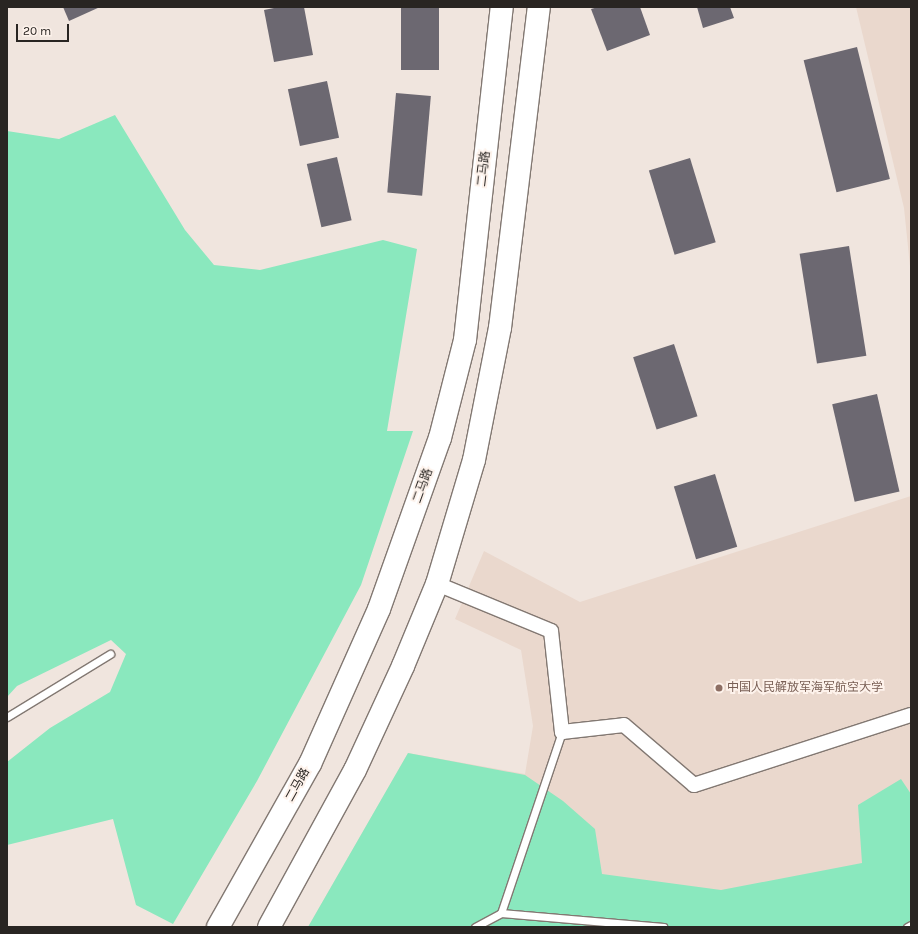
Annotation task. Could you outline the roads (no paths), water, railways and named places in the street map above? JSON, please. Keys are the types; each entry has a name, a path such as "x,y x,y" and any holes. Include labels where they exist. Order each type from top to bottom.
{"main road":[{"name":"二马路","path":"218,927 310,764 379,609 440,438 465,340 502,7"},
{"path":"269,927 355,770 437,584 474,460 500,328 539,7"}],"street":[{"path":"437,584 551,631 562,732 624,725 694,785 911,716"}],"lane":[{"path":"7,717 110,654"},
{"path":"501,913 562,732"},
{"path":"475,927 501,913 663,927"},
{"path":"906,927 911,925"}],"place":[{"name":"中国人民解放军海军航空大学","path":"719,688"}]}
